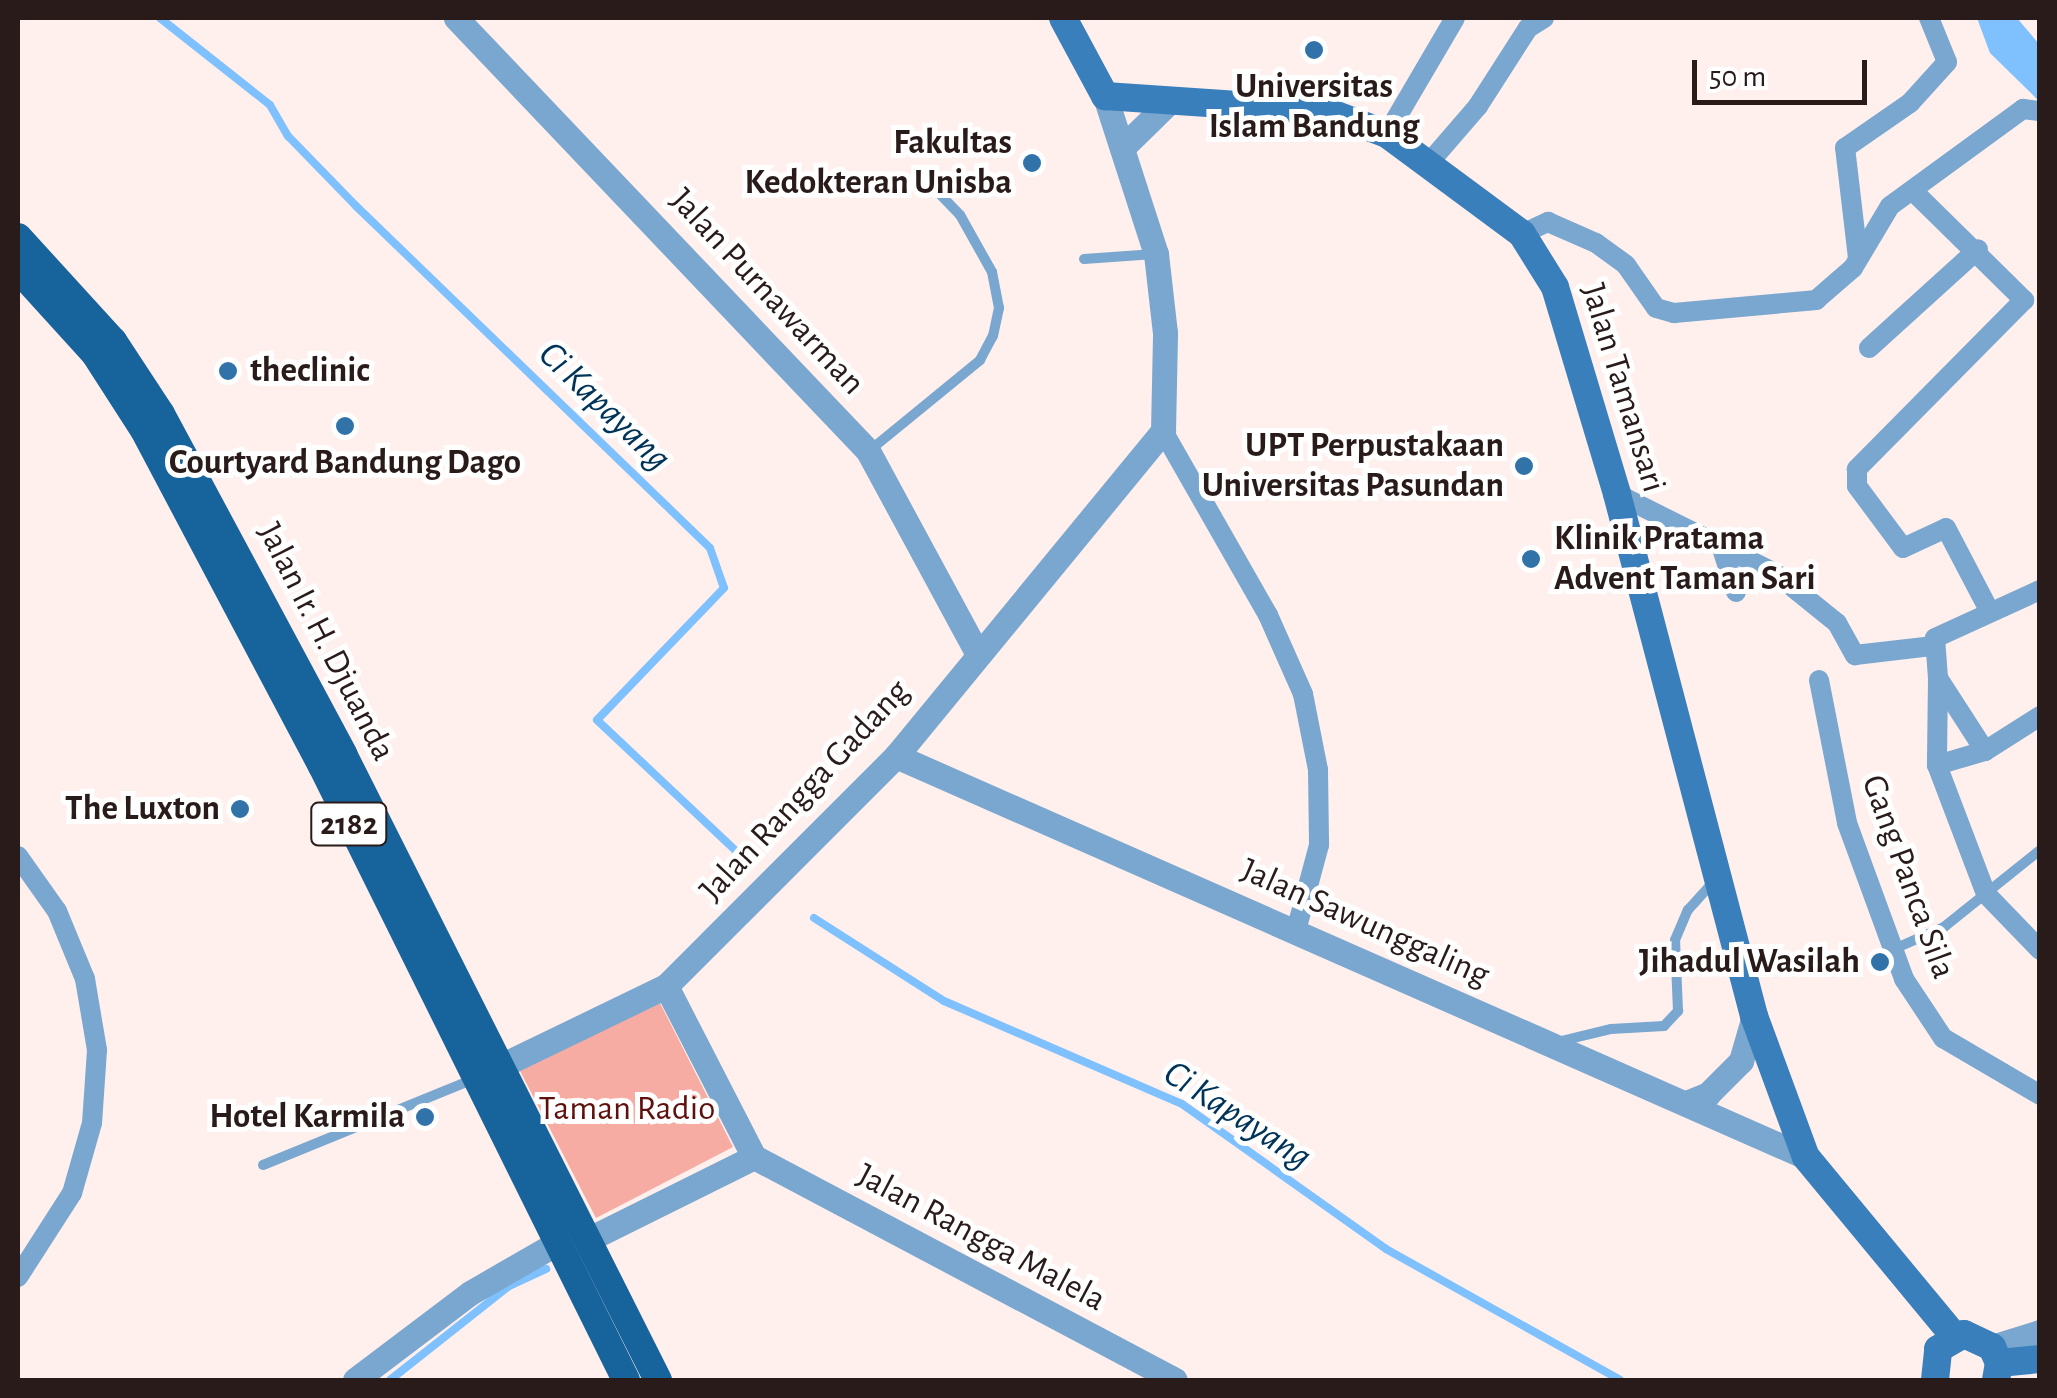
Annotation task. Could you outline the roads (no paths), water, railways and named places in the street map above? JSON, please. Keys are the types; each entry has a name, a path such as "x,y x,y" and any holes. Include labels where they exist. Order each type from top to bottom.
{"main road":[{"path":"1063,18 1105,96"},
{"name":"Jalan Tamansari","path":"1105,96 1326,111 1387,134 1522,234 1555,287 1617,494 1754,1016 1806,1157 1954,1336"},
{"name":"Jalan Ir. H. Djuanda","path":"18,236 104,348 231,566 487,1072 588,1240 658,1380"},
{"name":"Jalan Ir. H. Djuanda","path":"18,269 104,348"},
{"name":"Jalan Ir. H. Djuanda","path":"487,1072 557,1244 626,1380"},
{"path":"1936,1380 1934,1358 1954,1336 1975,1335 1996,1363 2040,1360"}],"street":[{"name":"Jalan Purnawarman","path":"456,18 868,452 976,653"},
{"path":"1387,134 1455,18"},
{"path":"1428,164 1478,106 1528,28 1544,18"},
{"path":"1858,258 1845,148 1910,103 1947,62 1929,18"},
{"path":"1105,96 1156,254 1165,333 1164,431 1268,616 1303,694 1318,770 1319,845 1296,931"},
{"path":"1122,148 1171,100"},
{"path":"1522,234 1548,222 1596,243 1626,265 1656,308 1674,314 1816,300 1834,290 1890,206 2031,110"},
{"path":"1913,191 1978,248 2024,300 1857,469 1857,486 1904,548 1946,528 1990,612"},
{"path":"1870,348 1978,248"},
{"name":"Jalan Rangga Gadang","path":"487,1072 666,986 896,756 976,653 1164,431"},
{"path":"1617,494 1723,552 1775,573 1837,623 1855,654 1939,638 2040,590"},
{"path":"1723,552 1736,592"},
{"path":"1939,638 1937,765 1986,894 2040,950"},
{"path":"1938,678 1985,751"},
{"name":"Gang Panca Sila","path":"1819,680 1848,823 1894,949 1943,1038 2040,1095"},
{"path":"1937,765 1985,751 2040,716"},
{"name":"Jalan Sawunggaling","path":"896,756 1806,1157"},
{"path":"18,856 57,911 85,978 97,1050 92,1123 72,1193 18,1278"},
{"path":"588,1240 754,1157 666,986"},
{"path":"1686,1103 1708,1094 1742,1061 1754,1016"},
{"name":"Jalan Rangga Malela","path":"754,1157 1175,1380"},
{"path":"355,1380 470,1293 557,1244"},
{"path":"1996,1363 2040,1332"}],"lane":[{"path":"868,452 980,360 993,336 999,308 992,272 960,216 934,188"},
{"path":"1084,260 1156,254"},
{"path":"1894,949 1944,927 2040,850"},
{"path":"1552,1044 1611,1029 1664,1026 1678,1012 1682,992 1675,940 1688,910 1718,877"},
{"path":"263,1165 487,1072"}],"water":[{"path":"1977,18 2017,18 2039,44 2039,101 1990,53"}],"waterway":[{"name":"Ci Kapayang","path":"160,18 270,105 288,136 356,206 710,548 724,588 597,720 737,852"},
{"name":"Ci Kapayang","path":"814,918 944,1001 1182,1104 1386,1249 1620,1380"},
{"path":"390,1380 509,1286 546,1269"}],"place":[{"name":"Universitas Islam Bandung","path":"1314,50"},
{"name":"Fakultas Kedokteran Unisba","path":"1032,163"},
{"name":"theclinic","path":"228,371"},
{"name":"Courtyard Bandung Dago","path":"345,426"},
{"name":"UPT Perpustakaan Universitas Pasundan","path":"1524,466"},
{"name":"Klinik Pratama Advent Taman Sari","path":"1531,559"},
{"name":"The Luxton","path":"240,809"},
{"name":"Jihadul Wasilah","path":"1880,962"},
{"name":"Hotel Karmila","path":"425,1117"}],"park label":[{"name":"Taman Radio","path":"627,1109"}]}
